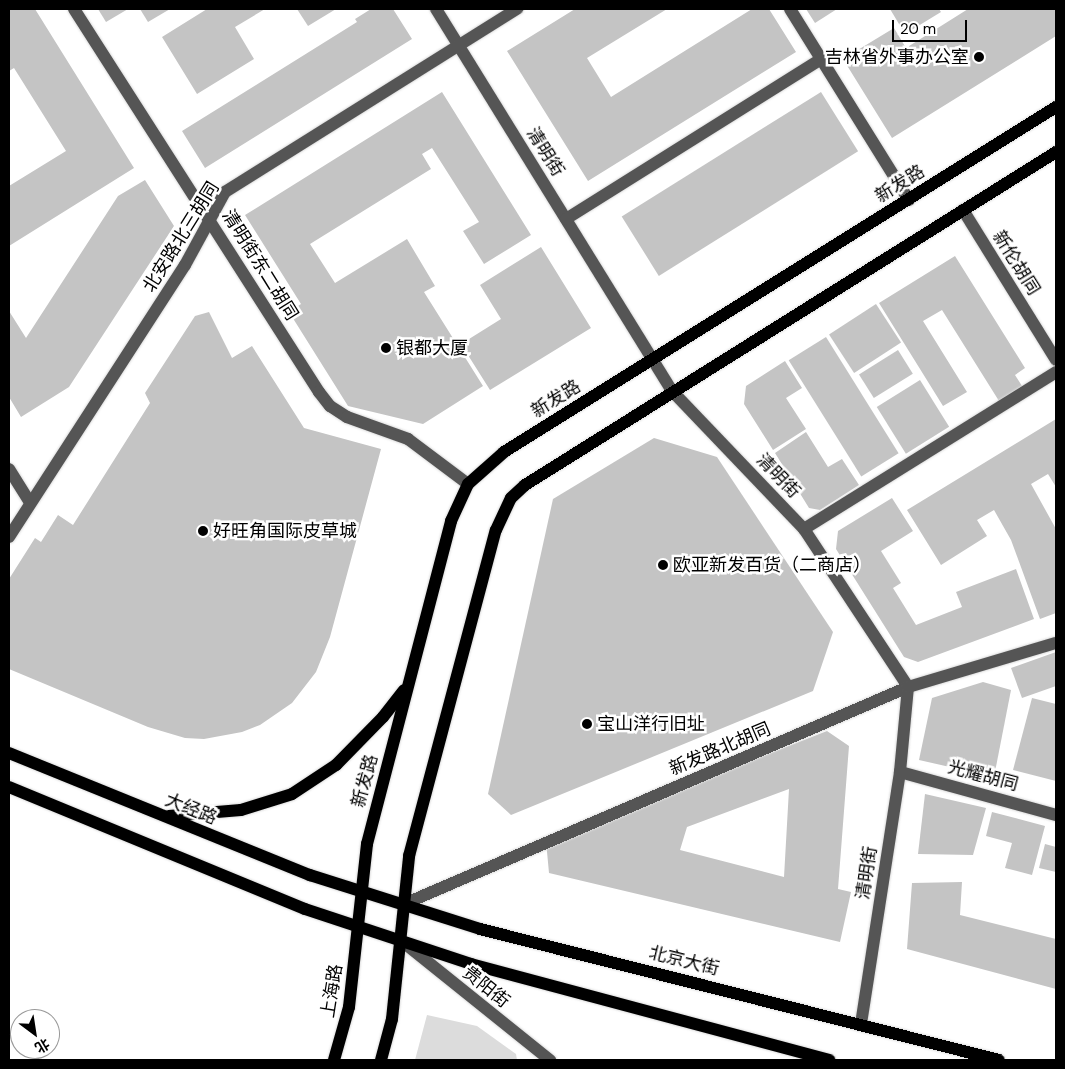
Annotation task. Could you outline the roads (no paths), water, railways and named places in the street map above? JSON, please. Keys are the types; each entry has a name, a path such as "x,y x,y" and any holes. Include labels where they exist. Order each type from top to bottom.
{"main road":[{"name":"新发路","path":"358,926 367,844 451,521 468,484 504,452 1056,107"},
{"path":"381,1060 392,1019 409,856 501,515 511,498 526,484 1056,152"},
{"path":"163,816 241,810 292,794 343,759 383,717 408,684"},
{"name":"大经路","path":"9,753 310,876 362,892"},
{"path":"9,787 305,908 401,941 471,964 829,1060"},
{"name":"北京大街","path":"362,892 480,929 861,1023 999,1060"},
{"name":"上海路","path":"334,1060 349,1007 358,926"}],"street":[{"name":"清明街东二胡同","path":"74,9 163,150 210,219 330,406 347,417 408,439 468,484"},
{"name":"清明街","path":"436,9 673,392 804,529 908,687 900,772 861,1023"},
{"name":"北安路北三胡同","path":"9,537 185,265 210,219 232,186 516,9"},
{"path":"790,9 909,200"},
{"path":"566,218 821,59"},
{"name":"新伦胡同","path":"963,210 1056,360"},
{"path":"804,529 1056,372"},
{"path":"9,468 30,504"},
{"name":"新发路北胡同","path":"404,904 908,687 1056,643"},
{"name":"光耀胡同","path":"900,772 1056,815"},
{"name":"贵阳街","path":"401,941 550,1060"}],"place":[{"name":"吉林省外事办公室","path":"979,57"},
{"name":"银都大厦","path":"386,348"},
{"name":"好旺角国际皮草城","path":"203,531"},
{"name":"欧亚新发百货（二商店）","path":"663,565"},
{"name":"宝山洋行旧址","path":"587,724"}]}
